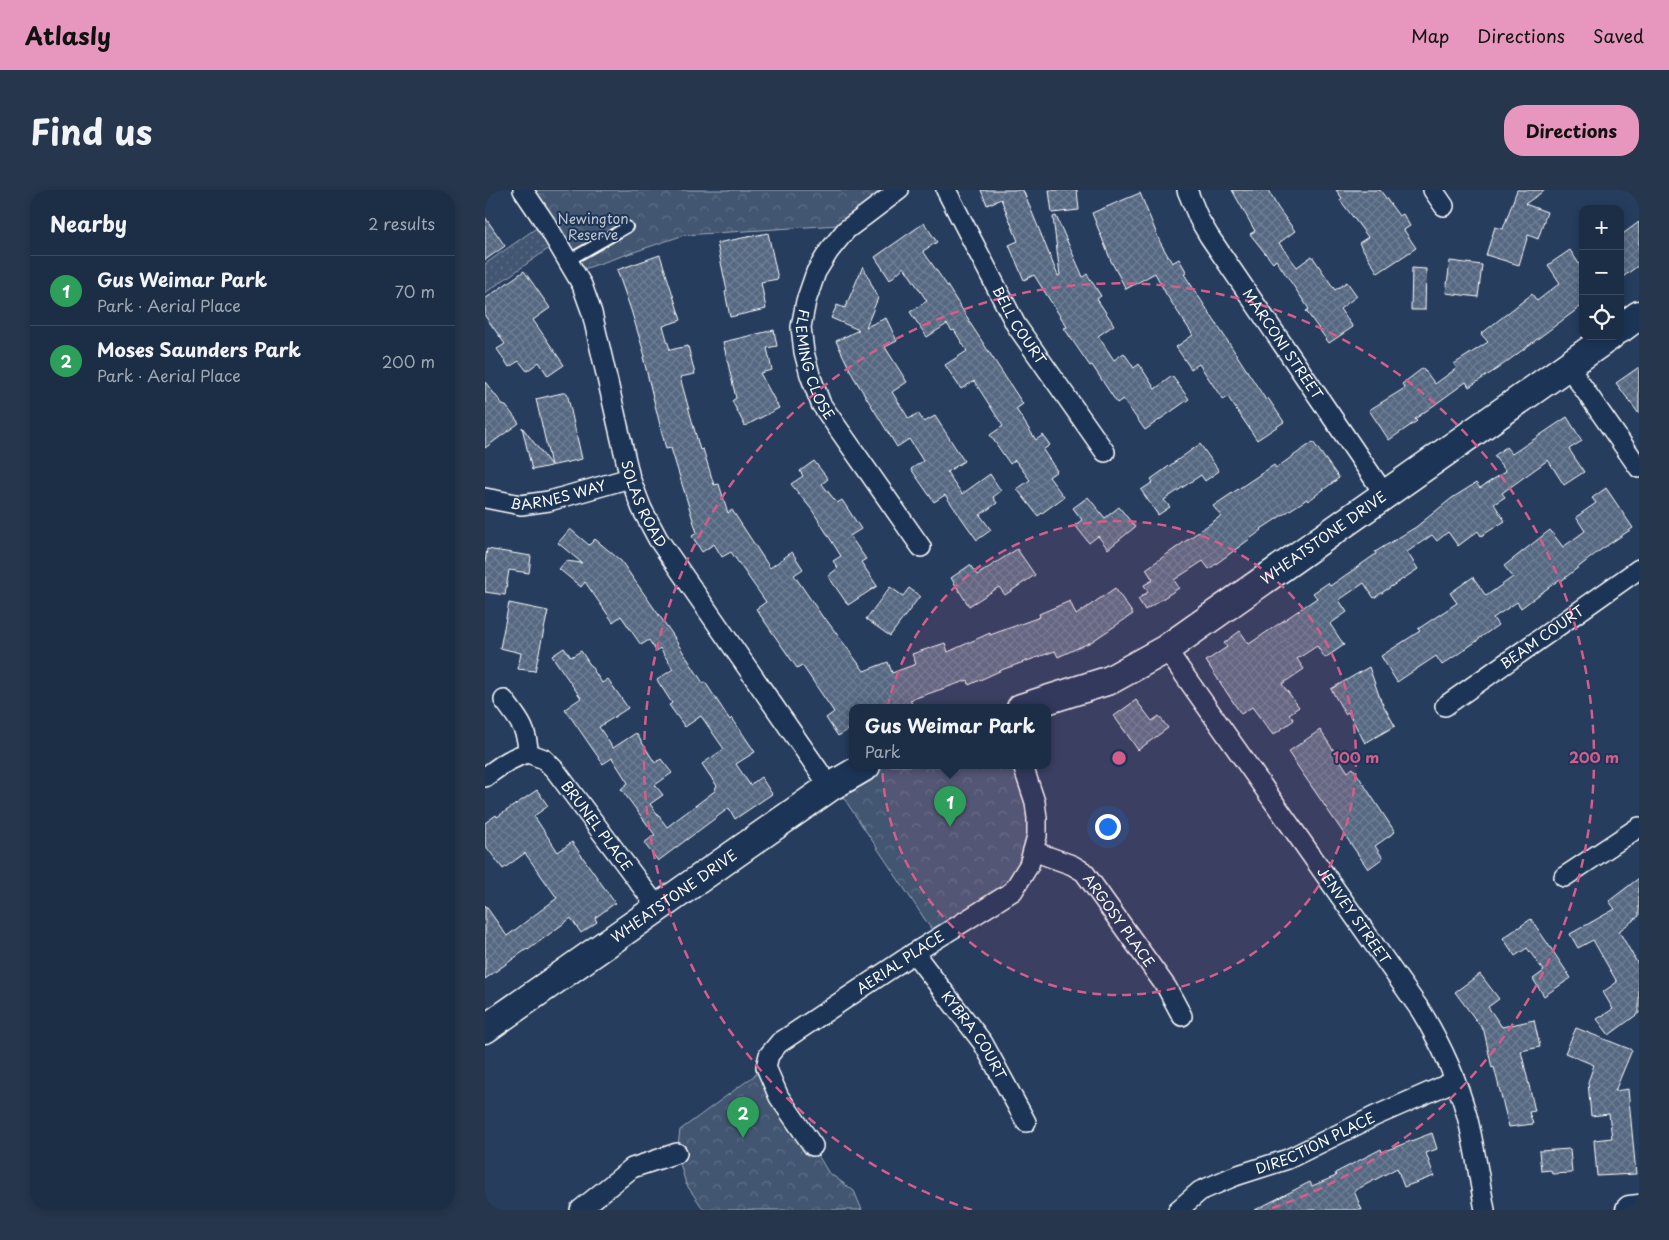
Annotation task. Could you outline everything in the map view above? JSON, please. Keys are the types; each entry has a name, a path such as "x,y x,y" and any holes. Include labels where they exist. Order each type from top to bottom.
{"street":[{"name":"FLEMING CLOSE","path":"899,190 846,230 829,250 816,272 806,301 801,327 809,375 821,404 921,547"},
{"name":"BELL COURT","path":"946,190 1016,324 1105,452"},
{"name":"MARCONI STREET","path":"1187,190 1199,219 1209,236 1385,495"},
{"path":"1433,190 1444,206"},
{"name":"SOLAS ROAD","path":"524,191 569,260 581,285 591,313 630,478 642,509 658,539 830,788"},
{"path":"1624,326 1639,315"},
{"name":"WHEATSTONE DRIVE","path":"1034,704 1110,680 1166,649 1604,340"},
{"path":"1568,366 1639,468"},
{"name":"BARNES WAY","path":"485,498 521,505 549,501 630,478"},
{"name":"BEAM COURT","path":"1445,706 1639,569"},
{"name":"JENVEY STREET","path":"1166,649 1421,1012 1447,1059 1467,1117 1485,1210"},
{"path":"485,777 507,761 528,753 528,739 525,731 504,700"},
{"name":"BRUNEL PLACE","path":"528,753 544,759 555,770 658,908"},
{"name":"WHEATSTONE DRIVE","path":"485,1029 830,788 861,769"},
{"name":"AERIAL PLACE","path":"813,1146 779,1097 767,1067 769,1055 779,1043 1013,891 1029,865 1037,836 1035,802 1024,769"},
{"path":"1564,877 1639,827"},
{"name":"ARGOSY PLACE","path":"1033,850 1084,872 1167,988 1182,1016"},
{"name":"KYBRA COURT","path":"914,954 983,1043 1026,1122"},
{"name":"DIRECTION PLACE","path":"1178,1210 1200,1191 1235,1176 1288,1159 1375,1116 1455,1081"},
{"path":"580,1210 632,1168 677,1153"},
{"path":"1629,1210 1639,1209"}],"lane":[{"path":"569,260 627,227"}],"green space":[{"name":"Newington Reserve","path":"526,190 899,190 853,224 684,235 575,272"},
{"path":"545,222 558,242 485,293 485,264"},
{"path":"861,769 1024,769 1035,802 1022,879 938,939 835,785"},
{"path":"766,1067 828,1172 854,1191 862,1210 704,1210 686,1184 677,1153 680,1130"}],"building":[{"path":"981,190 1023,190 1058,276 1060,275 1053,217 1056,216 1083,277 1087,274 1101,296 1097,299 1114,325 1098,336 1114,360 1124,353 1134,368 1139,364 1155,389 1172,376 1189,399 1145,430 1123,399 1117,403 1092,365 1090,366 1064,328 1067,327 1034,275 1024,280 1009,245 1018,241 1001,199 987,205"},
{"path":"1049,190 1077,190 1079,210 1052,213"},
{"path":"1232,190 1268,190 1278,208 1295,231 1279,243 1297,267 1312,256 1335,290 1347,282 1357,296 1340,309 1353,327 1329,343 1306,311 1309,309 1276,260 1273,263 1250,234 1255,231"},
{"path":"1336,190 1380,190 1399,216 1403,214 1410,226 1404,230 1416,248 1378,273 1359,243 1368,237 1340,200 1342,198"},
{"path":"1517,190 1545,190 1525,204 1547,212 1538,239 1528,235 1519,265 1486,255 1495,227 1503,229"},
{"path":"1140,193 1160,242 1172,263 1179,259 1187,273 1184,274 1266,400 1268,398 1284,422 1257,440 1228,397 1223,400 1199,364 1191,369 1176,347 1193,335 1166,294 1155,273 1126,289 1111,261 1092,213"},
{"path":"485,217 505,246 485,260"},
{"path":"1639,222 1639,265 1624,276 1624,250 1624,233"},
{"path":"924,223 937,242 923,251 1023,404 1016,409 1036,440 1043,435 1050,445 1043,450 1057,471 1049,477 1064,497 1038,516 1017,489 1030,480 1015,460 1010,464 990,435 1003,426 974,381 961,389 945,365 967,351 954,330 952,331 947,324 927,337 910,312 927,301 904,267 890,280 875,257"},
{"path":"768,233 778,279 761,282 766,309 730,317 725,292 727,291 717,243"},
{"path":"1570,250 1579,264 1579,308 1497,369 1469,387 1466,382 1415,419 1417,421 1389,440 1369,410 1405,388 1402,384 1423,368 1435,384 1457,368 1454,364 1488,342 1481,334 1532,294 1537,301 1560,283 1548,265"},
{"path":"660,255 681,320 663,326 670,350 688,346 695,374 680,377 700,450 703,449 714,485 719,484 728,513 732,510 770,568 792,552 803,569 794,575 824,619 864,671 888,662 892,673 916,664 912,654 945,643 948,652 990,633 990,635 1040,617 1039,614 1070,601 1076,615 1115,588 1133,614 1091,642 1058,657 1055,651 1004,669 969,685 968,680 910,700 912,704 849,704 849,729 838,736 826,718 834,712 802,665 797,668 756,609 766,602 731,552 722,557 714,544 702,552 692,536 697,533 671,448 666,449 643,357 645,356 617,270"},
{"path":"1450,261 1482,265 1478,297 1446,293"},
{"path":"863,266 878,298 866,327 886,318 897,341 885,347 907,382 892,392 909,419 918,413 924,422 935,416 964,461 947,472 962,494 990,474 1001,491 993,497 997,503 980,515 991,530 977,540 945,495 934,502 911,469 923,461 909,439 897,447 853,376 836,341 859,330 831,318 837,305 845,308"},
{"path":"1412,268 1426,269 1425,310 1411,310"},
{"path":"524,271 550,308 533,320 564,365 548,376 539,362 527,371 519,361 509,367 497,349 505,344 485,316 485,299"},
{"path":"774,330 777,346 767,348 772,370 760,373 779,408 745,426 732,401 736,398 723,342"},
{"path":"1639,367 1639,414 1616,383"},
{"path":"485,382 519,423 485,448"},
{"path":"567,393 582,459 532,470 522,427 551,465 536,399"},
{"path":"1567,417 1582,441 1569,449 1584,472 1564,485 1548,460 1502,493 1505,497 1494,504 1505,521 1481,536 1478,531 1458,546 1448,532 1437,541 1432,535 1407,552 1418,569 1374,598 1364,583 1339,600 1347,612 1330,624 1344,645 1325,658 1317,646 1297,659 1304,669 1282,684 1299,707 1289,714 1294,720 1273,735 1252,707 1241,714 1206,661 1227,647 1224,643 1240,631 1249,644 1317,598 1313,593 1328,583 1330,586 1376,554 1375,552 1416,527 1452,498 1476,483 1480,488 1506,471 1494,456 1506,447 1512,454"},
{"path":"1313,442 1339,478 1308,501 1307,499 1261,529 1209,569 1203,561 1174,580 1179,588 1145,610 1138,599 1148,592 1144,585 1153,580 1146,569 1221,516 1213,506 1274,465 1276,468"},
{"path":"1200,444 1219,471 1205,481 1201,475 1164,500 1170,507 1158,515 1141,490 1153,482 1151,479"},
{"path":"814,461 828,479 822,484 837,503 842,500 861,529 850,536 866,559 861,562 877,586 848,605 828,576 838,568 833,561 841,556 812,510 791,484 803,476 800,471"},
{"path":"1606,488 1633,528 1521,608 1517,602 1493,618 1498,625 1442,665 1436,656 1397,682 1381,656 1420,631 1418,629 1457,603 1450,593 1473,577 1486,596 1513,577 1504,566 1550,530 1563,547 1585,531 1576,517 1596,503 1592,498"},
{"path":"1088,497 1105,518 1119,507 1135,527 1108,549 1098,536 1089,543 1075,525 1082,520 1073,508"},
{"path":"570,529 589,545 595,539 621,561 675,638 703,683 705,682 730,720 732,718 755,752 736,764 750,785 761,777 772,794 735,819 729,808 658,861 644,843 655,835 621,789 628,783 612,758 603,764 565,709 581,698 552,656 564,648 571,657 581,651 602,683 608,679 628,708 599,727 613,748 636,733 655,763 661,759 672,773 655,785 663,795 650,804 667,827 716,790 717,786 702,764 724,749 701,716 685,727 669,705 672,703 657,680 673,669 660,648 656,651 649,640 641,645 621,616 613,622 585,582 581,587 559,569 566,561 582,563 558,543"},
{"path":"487,549 531,556 529,573 509,570 505,595 485,592"},
{"path":"1017,549 1035,575 1005,595 999,587 969,606 951,578 970,565 977,575"},
{"path":"890,587 903,596 909,588 920,596 890,636 866,619"},
{"path":"509,603 548,611 535,671 518,669 521,653 500,648"},
{"path":"1369,667 1381,701 1395,726 1365,743 1348,712 1345,714 1331,689"},
{"path":"1136,700 1152,721 1159,716 1168,728 1138,750 1114,716"},
{"path":"1320,730 1348,772 1353,768 1395,832 1375,846 1383,858 1368,869 1288,752"},
{"path":"537,790 548,806 534,816 558,852 572,842 615,903 595,918 597,922 581,933 571,918 485,979 485,905 507,936 557,898 525,853 503,869 485,845 485,823"},
{"path":"1639,878 1639,916 1619,931 1639,966 1639,1013 1609,1035 1597,1019 1613,1009 1603,992 1617,982 1593,940 1578,948 1570,934 1615,909 1609,901"},
{"path":"1531,919 1571,978 1544,996 1533,979 1544,971 1527,948 1515,956 1503,938"},
{"path":"1480,974 1499,999 1488,1007 1502,1027 1534,1020 1540,1047 1521,1051 1535,1111 1529,1112 1533,1124 1509,1127 1494,1067 1492,1068 1484,1031 1455,992"},
{"path":"1576,1028 1632,1050 1615,1091 1628,1089 1636,1174 1597,1176 1594,1140 1612,1138 1609,1114 1591,1116 1588,1082 1594,1065 1565,1053"},
{"path":"1432,1133 1437,1149 1426,1153 1434,1176 1404,1187 1397,1168 1354,1191 1362,1210 1255,1210 1310,1182 1312,1186 1336,1176 1335,1173 1381,1149 1382,1152"},
{"path":"1570,1149 1572,1173 1552,1174 1551,1170 1541,1171 1539,1151"}],"place":[{"name":"Gus Weimar Park","path":"950,827"},
{"name":"Moses Saunders Park","path":"743,1138"}]}
